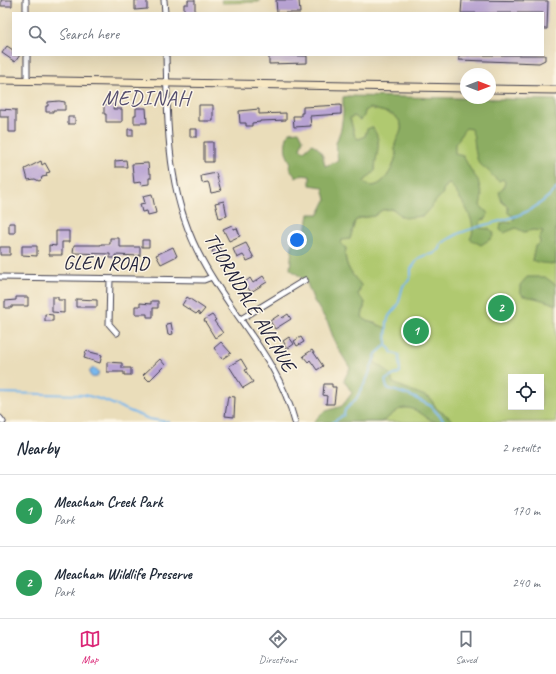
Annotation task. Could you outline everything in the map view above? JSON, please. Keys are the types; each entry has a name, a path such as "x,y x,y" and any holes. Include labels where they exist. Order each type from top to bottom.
{"main road":[{"path":"0,80 460,88"},
{"path":"496,89 556,90"}],"street":[{"path":"26,0 26,12"},
{"path":"164,0 165,12"},
{"path":"27,56 27,80"},
{"name":"THORNDALE AVENUE","path":"166,56 169,146 172,174 184,219 193,242 212,277 271,364 287,398 295,422"},
{"name":"GLEN ROAD","path":"0,277 204,280 212,277"},
{"path":"110,279 110,324 117,333"},
{"path":"241,320 305,280"},
{"path":"0,418 3,422"}],"green space":[{"path":"221,0 259,0 259,2 222,3"},
{"path":"348,96 460,98 460,104 496,104 496,99 556,100 556,265 532,260 535,246 540,243 539,238 543,231 533,230 524,232 516,228 504,233 500,230 501,224 505,222 511,223 515,217 508,213 508,206 502,202 499,192 503,189 505,182 503,179 499,181 496,179 480,164 475,151 474,138 471,129 466,128 455,144 455,154 463,156 478,180 482,196 480,206 488,214 486,219 481,220 479,228 490,229 494,233 492,238 481,245 470,239 473,226 468,211 451,185 448,184 443,190 443,193 423,216 404,218 393,209 382,210 374,216 360,218 355,221 350,239 342,240 341,244 346,248 345,253 349,268 361,285 358,295 365,302 362,317 370,322 386,328 386,345 376,354 374,362 388,373 393,383 430,398 437,409 449,417 453,422 433,421 413,409 402,408 384,421 380,422 313,422 323,412 342,406 352,393 344,380 350,368 336,345 328,323 314,301 306,281 290,269 293,237 305,237 309,214 319,214 326,200 323,187 310,185 310,176 301,175 296,178 289,167 291,163 286,152 286,140 289,132 299,131 303,139 300,149 304,151 312,144 318,148 322,153 325,166 338,161 336,143 341,129 343,97","holes":["370,108 388,113 400,121 401,125 400,133 395,144 395,160 389,173 380,183 375,186 369,185 363,182 375,171 378,138 372,127 367,129 365,136 359,139 355,137 350,118 354,116 360,120 364,116 365,111"]},
{"path":"451,98 460,98 460,104 496,104 496,100 556,102 556,422 333,422 374,362 387,334 378,324 366,321 362,317 365,302 358,295 361,285 349,268 345,253 346,248 341,244 342,239 350,239 355,221 360,218 374,216 382,210 393,209 397,211 400,216 443,190 448,184"},
{"path":"370,108 396,117 400,121 401,126 400,133 395,144 396,154 393,166 385,178 375,186 363,182 375,171 378,141 367,129 365,136 359,139 355,137 350,118 354,116 364,116 365,111"},
{"path":"527,277 545,277 556,285 556,305 540,299 523,296 520,291 520,285"}],"water":[{"path":"94,368 99,373 94,378 89,373"}],"building":[{"path":"1,0 12,0 12,6 1,6"},
{"path":"135,0 147,0 147,9 135,10"},
{"path":"188,0 195,0 195,12 184,12 184,4 188,4"},
{"path":"276,0 299,0 300,12 277,12"},
{"path":"462,0 548,1 547,29 544,29 544,12 461,12"},
{"path":"7,46 12,49 12,56 19,56 15,62 2,53"},
{"path":"545,55 545,60 539,63 459,60 459,56"},
{"path":"269,56 307,56 307,63 269,64"},
{"path":"48,102 65,102 65,110 53,110 53,112 46,112"},
{"path":"104,104 114,104 113,109 122,109 122,122 106,122"},
{"path":"199,105 213,105 213,121 199,121"},
{"path":"341,105 341,114 310,116 311,126 294,127 293,116 301,116 301,113 303,113 303,107"},
{"path":"136,108 146,108 147,123 134,123"},
{"path":"0,109 16,110 16,132 9,132 9,117 0,117"},
{"path":"259,109 259,114 286,113 286,120 260,121 252,123 252,126 246,126 246,123 240,123 239,111"},
{"path":"68,117 75,117 75,124 68,124"},
{"path":"128,129 133,129 133,136 128,136"},
{"path":"190,129 197,129 197,137 190,137"},
{"path":"204,142 213,142 213,162 204,162"},
{"path":"126,160 127,167 115,167 115,161"},
{"path":"41,161 42,165 45,163 50,172 46,173 47,176 42,177 39,181 35,179 28,180 25,169"},
{"path":"148,163 149,173 151,173 149,184 141,185 141,182 134,183 132,164"},
{"path":"216,173 221,191 211,193 208,182 202,183 201,176"},
{"path":"152,194 156,213 148,215 147,211 142,212 140,204 145,203 143,196"},
{"path":"224,201 227,216 219,218 215,203"},
{"path":"9,223 15,223 15,233 9,233"},
{"path":"232,225 233,229 237,228 240,236 229,241 223,229"},
{"path":"56,231 69,231 69,242 62,242 62,255 49,255 49,245 56,246"},
{"path":"110,238 119,238 120,247 140,247 140,256 115,255 115,258 110,258 110,254 73,253 74,245 110,244"},
{"path":"142,240 149,240 149,247 142,247"},
{"path":"246,243 254,258 247,261 243,255 237,258 233,249"},
{"path":"22,246 37,246 37,256 22,255"},
{"path":"0,247 10,247 10,255 0,255"},
{"path":"173,247 177,256 161,264 156,255"},
{"path":"220,247 225,256 219,259 212,251"},
{"path":"263,276 267,282 251,292 244,283 250,278 253,283"},
{"path":"16,297 28,297 28,306 12,306 12,308 5,308 5,301 16,300"},
{"path":"52,297 58,297 58,300 64,300 64,313 52,312"},
{"path":"187,297 205,309 200,315 198,312 196,314 182,305"},
{"path":"76,299 97,300 97,307 76,307"},
{"path":"151,301 158,301 158,308 153,308 153,317 147,317 147,314 135,314 135,306 140,306 140,303 151,304"},
{"path":"45,314 53,315 53,321 45,321"},
{"path":"288,314 291,319 275,329 270,321 279,315 282,318"},
{"path":"212,315 216,320 214,321 223,333 215,338 204,320"},
{"path":"171,323 173,334 168,335 166,324"},
{"path":"289,337 294,344 287,349 283,341"},
{"path":"301,337 304,342 297,346 294,341"},
{"path":"221,342 231,353 222,359 214,348"},
{"path":"312,350 323,366 317,370 310,360 308,362 303,356"},
{"path":"86,351 102,355 100,363 84,358"},
{"path":"160,359 165,365 149,381 143,375"},
{"path":"241,359 247,369 245,370 253,382 243,388 229,366"},
{"path":"107,362 122,363 122,368 131,368 131,375 124,375 124,372 107,372"},
{"path":"324,384 332,384 332,387 336,387 334,404 326,404 327,396 323,395"},
{"path":"228,396 235,397 234,417 225,416"}],"waterway":[{"path":"333,422 344,415 345,410 356,399 367,379 376,354 386,345 387,322 389,316 398,305 403,286 409,280 411,269 419,258 433,254 440,249 441,244 460,233 511,218 534,208 556,189"},
{"path":"386,345 392,353 399,355 400,372 385,380 387,388 411,396 431,406 445,422"},
{"path":"0,393 85,395 103,400 149,419 168,422"}],"place":[{"name":"Meacham Wildlife Preserve","path":"501,308"},
{"name":"Meacham Creek Park","path":"416,331"}],"district":[{"name":"MEDINAH","path":"146,98"}]}
